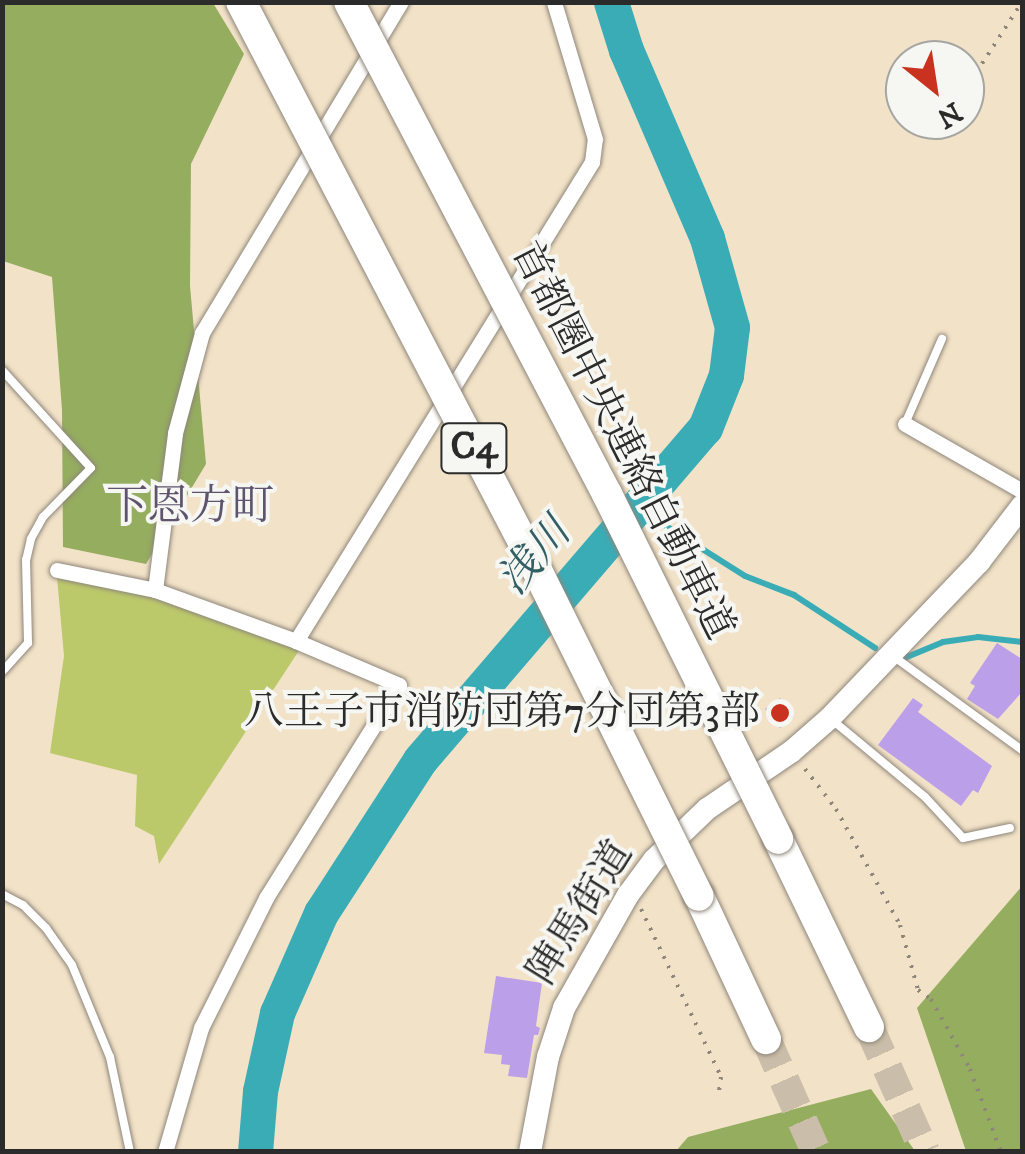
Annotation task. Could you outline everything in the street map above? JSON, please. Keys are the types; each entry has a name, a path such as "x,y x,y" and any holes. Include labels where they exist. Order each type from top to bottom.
{"highway":[{"name":"C4","path":"241,2 523,542 766,1039"},
{"name":"首都圏中央連絡自動車道","path":"349,2 608,494 869,1027"}],"main road":[{"name":"陣馬街道","path":"530,1152 555,1030 628,895 686,828 792,752 830,718 979,562 1022,506"}],"street":[{"path":"155,590 174,433 202,334 401,2"},
{"path":"296,641 592,162 595,139 554,2"},
{"path":"906,424 1022,491"},
{"path":"58,570 155,590 296,641 399,686 266,898 202,1028 166,1152"}],"lane":[{"path":"906,424 942,339"},
{"path":"2,370 91,468 43,517 31,539 26,560 28,643 2,672"},
{"path":"892,655 1022,750"},
{"path":"830,718 925,797 964,838 1010,828"},
{"path":"2,894 23,906 46,928 72,965 110,1057 130,1152"}],"path":[{"path":"985,59 1022,2"},
{"path":"792,752 836,810 900,925 918,990 931,998 970,1069 1001,1152"},
{"path":"628,895 652,928 721,1077 720,1090"}],"green space":[{"path":"3,3 213,3 244,54 191,164 190,286 206,464 146,564 63,547 62,410 52,277 3,261"},
{"path":"57,577 153,596 300,649 159,864 154,836 135,826 137,775 50,753 64,656"},
{"path":"1022,886 1022,1151 966,1151 917,1008"},
{"path":"871,1089 915,1151 676,1151 688,1137"}],"building":[{"path":"997,643 1022,659 1022,692 998,719 967,699 975,686 970,683"},
{"name":"八王子市消防団第7分団第3部","path":"780,698 794,717 780,728 765,709"},
{"path":"913,698 923,705 918,712 992,766 978,793 973,790 961,806 878,745"},
{"path":"496,976 542,983 536,1026 540,1028 538,1035 534,1035 527,1078 508,1076 510,1065 501,1064 502,1055 484,1053"}],"waterway":[{"name":"浅川","path":"255,1152 260,1091 277,1013 321,913 420,760 705,428 726,375 732,327 707,238 626,50 611,2"},
{"path":"639,509 745,576 794,595 875,648"},
{"path":"902,659 943,642 978,637 1022,642"}],"tunnel":[{"path":"869,1027 925,1152"},
{"path":"766,1039 816,1152"}],"place":[{"name":"八王子市消防団第7分団第3部","path":"780,713"}],"district":[{"name":"下恩方町","path":"190,507"}]}
